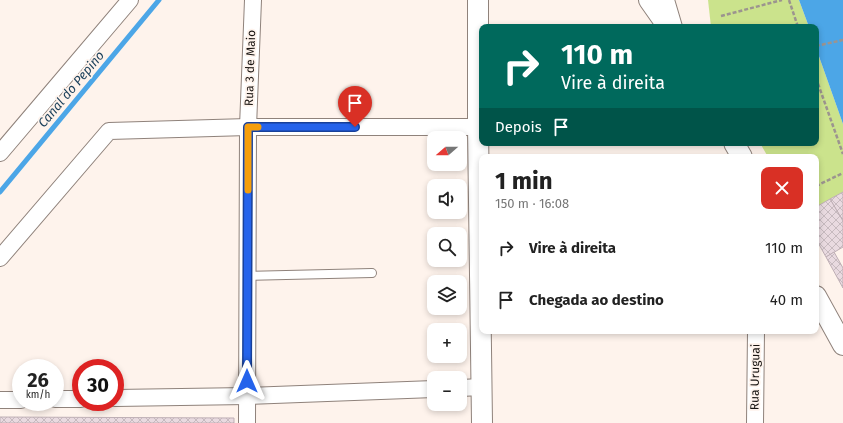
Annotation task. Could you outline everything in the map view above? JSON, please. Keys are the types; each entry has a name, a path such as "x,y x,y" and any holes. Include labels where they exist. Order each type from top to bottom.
{"street":[{"path":"0,153 130,0"},
{"name":"Rua 3 de Maio","path":"247,423 248,127 253,0"},
{"path":"478,0 479,64"},
{"path":"649,0 666,24"},
{"path":"666,0 673,24"},
{"path":"0,258 109,131 248,127 479,127"},
{"path":"819,306 822,317 843,345"},
{"path":"482,334 482,423"},
{"name":"Rua Uruguai","path":"755,423 756,334"},
{"path":"467,388 482,387"},
{"path":"124,398 247,396 427,389"},
{"path":"0,400 12,400"}],"lane":[{"path":"248,276 372,273"}],"path":[{"path":"721,16 782,0"},
{"path":"788,0 797,24"},
{"path":"819,45 843,40"},
{"path":"819,86 843,154"},
{"path":"819,185 843,173"}],"green space":[{"path":"708,0 799,0 808,24 711,24"},
{"path":"819,56 843,124 843,192 819,205 819,154 766,154 762,146 819,146"}],"water":[{"path":"799,0 843,0 843,124 819,56 819,24 808,24"}],"building":[{"path":"843,192 843,221 830,199"},
{"path":"830,199 843,221 843,247 826,257 819,244 819,205"},
{"path":"834,252 843,268 843,288 826,257"},
{"path":"0,417 234,418 234,423 0,423"}],"waterway":[{"name":"Canal do Pepino","path":"0,192 159,0"}],"slow traffic":[{"path":"248,190 248,127 258,127"}],"route":[{"path":"247,381 248,127 355,127"}]}
